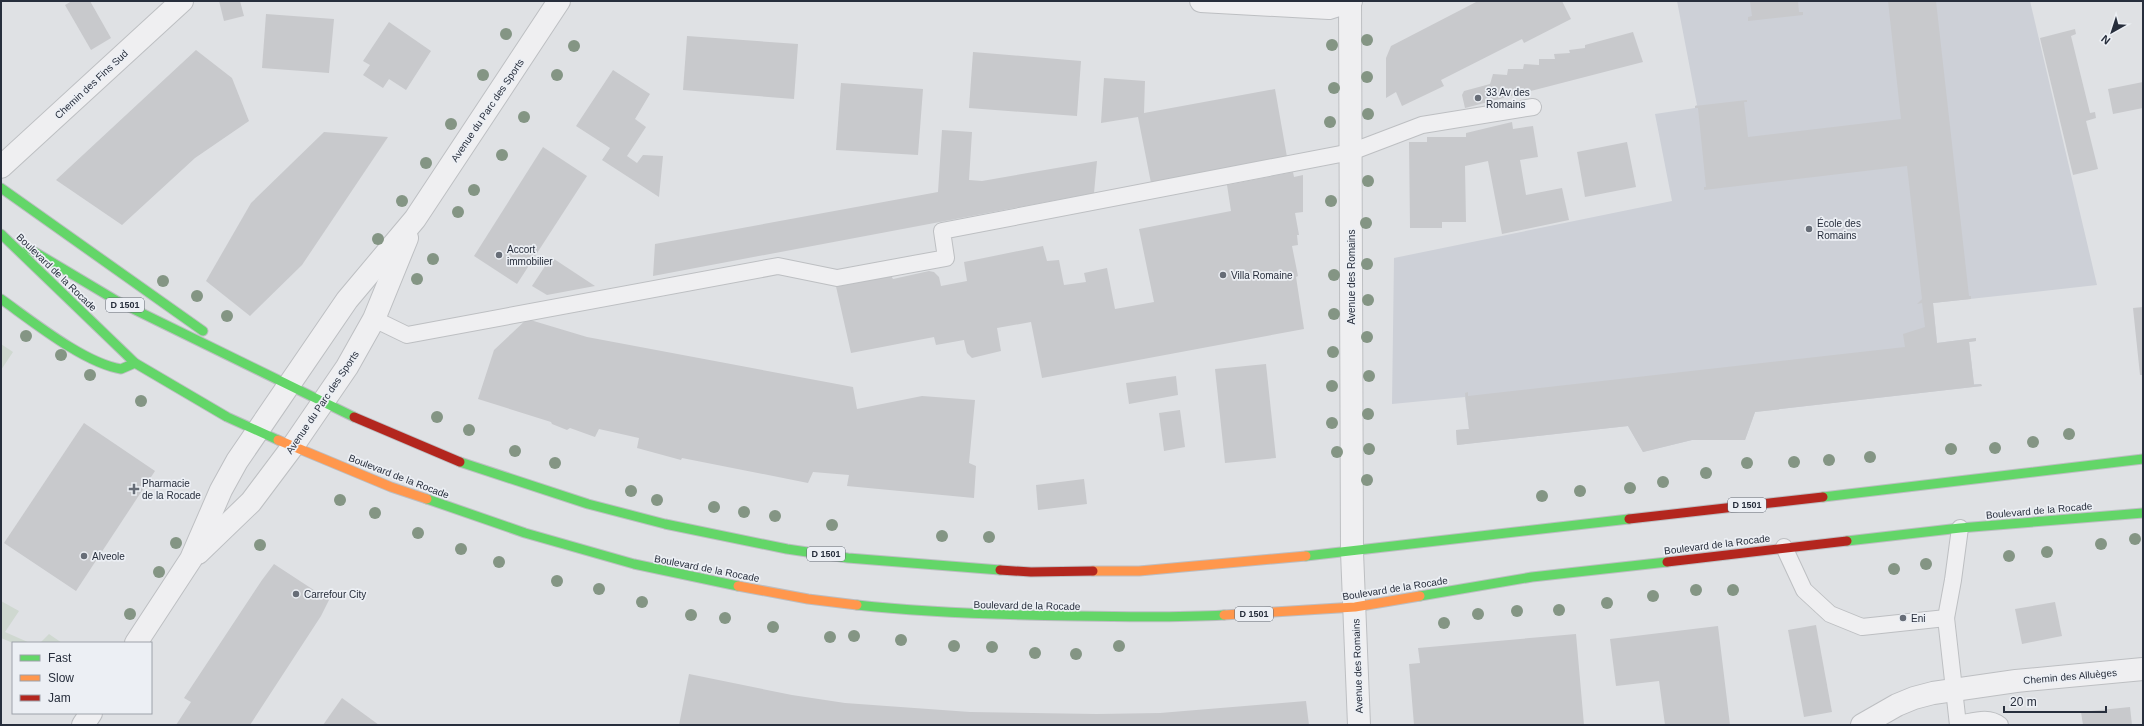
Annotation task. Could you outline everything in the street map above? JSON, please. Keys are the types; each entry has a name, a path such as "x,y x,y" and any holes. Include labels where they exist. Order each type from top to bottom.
{"main road":[{"path":"1,188 255,367"},
{"name":"Boulevard de la Rocade","path":"1,233 117,301 255,367 323,403 419,446 475,468 588,504 733,539 848,558 984,569 1090,572 1140,571 1352,552 2143,459"},
{"name":"Boulevard de la Rocade","path":"1,233 135,363 226,417 258,432 391,487 525,533 585,551 684,576 808,599 944,613 1085,617 1180,618 1355,607 1532,577 1960,528 2143,513"},
{"path":"1,299 49,332 108,366 120,370 135,363"}],"street":[{"name":"Chemin des Fins Sud","path":"1,167 182,1"},
{"name":"Avenue du Parc des Sports","path":"137,642 191,559 221,490 237,461 347,300 415,219 559,1"},
{"path":"1201,1 1329,8 1350,1"},
{"name":"Avenue des Romains","path":"1350,1 1352,552 1359,725"},
{"name":"Avenue du Parc des Sports","path":"191,559 252,502 293,446 347,367 374,319 415,219"},
{"name":"Chemin des Alluèges","path":"1862,725 1914,698 1954,690 2016,681 2143,669"},
{"path":"83,725 90,714"}],"lane":[{"path":"374,319 407,335 778,266 837,278 946,258 942,231 1351,152 1422,125 1533,107"},
{"path":"1960,528 1946,618 1958,725 1985,720 1992,720 2000,725"},
{"path":"1784,548 1804,590 1830,614 1862,627 1946,618"}],"shaded area":[{"name":"École des Romains","path":"1677,1 2030,1 2097,285 1933,303 1937,343 1976,338 1976,341 1969,342 1974,384 1981,384 1982,386 1755,412 1745,440 1692,440 1643,452 1628,426 1457,445 1456,430 1469,429 1465,397 1392,404 1394,258 1672,201 1655,114 1695,108 1697,105"},
{"path":"1,344 13,352 1,370"},
{"path":"1,601 19,611 5,632 28,642 12,643 1,638"},
{"path":"49,634 61,642 41,642"}],"building":[{"path":"72,1 90,1 111,38 91,50 65,5"},
{"path":"219,1 240,1 244,16 224,21"},
{"path":"1478,1 1562,1 1571,19 1524,43 1522,39 1441,80 1444,86 1402,106 1396,92 1386,98 1386,58 1391,46"},
{"path":"1750,1 1798,1 1799,12 1803,12 1803,15 1748,21 1748,17 1752,16"},
{"path":"1888,1 1936,1 1969,296 1971,296 1971,299 1933,303 1937,343 1976,338 1976,341 1969,342 1974,385 1981,384 1982,386 1755,412 1745,440 1692,440 1643,452 1628,426 1457,445 1456,430 1469,429 1465,393 1468,392 1468,396 1905,347 1903,334 1925,327 1922,303 1917,304 1922,299 1907,166 1704,190 1704,187 1706,187 1698,108 1695,108 1695,106 1747,100 1747,102 1744,102 1748,137 1901,119"},
{"path":"266,14 334,19 329,73 262,68"},
{"path":"389,22 431,51 406,90 389,79 383,88 363,75 370,65 363,61"},
{"path":"2075,29 2076,34 2071,36 2090,113 2095,112 2096,118 2086,121 2098,169 2073,175 2040,38"},
{"path":"1633,32 1643,62 1465,108 1462,95 1464,91 1490,84 1493,74 1507,75 1508,69 1523,69 1524,64 1539,65 1539,59 1555,59 1554,54 1570,53 1569,50 1585,48 1585,45"},
{"path":"687,36 798,44 794,99 683,90"},
{"path":"196,50 232,78 249,121 195,158 122,225 56,180"},
{"path":"973,52 1081,61 1077,116 969,108"},
{"path":"613,70 650,94 635,119 646,127 627,156 637,163 643,155 663,156 659,197 602,160 610,148 576,126"},
{"path":"1104,78 1145,81 1144,113 1275,89 1287,157 1151,183 1138,117 1101,123"},
{"path":"2143,82 2143,108 2113,114 2108,89"},
{"path":"841,83 923,89 918,155 836,150"},
{"path":"1512,122 1513,129 1533,126 1538,157 1520,160 1526,195 1562,188 1569,220 1502,234 1488,161 1465,166 1466,222 1442,222 1442,228 1410,228 1409,142 1427,142 1427,137 1466,137 1466,133"},
{"path":"942,130 972,132 969,180 982,181 1097,161 1094,193 653,276 655,244 938,192"},
{"path":"324,132 388,137 302,265 250,316 206,281 251,203"},
{"path":"1627,142 1636,187 1585,197 1577,152"},
{"path":"543,147 587,176 517,284 474,256"},
{"name":"Villa Romaine","path":"1293,172 1294,177 1303,175 1303,212 1295,213 1299,235 1297,235 1298,245 1292,246 1298,276 1296,277 1304,329 1042,378 1031,322 997,328 1001,351 972,358 967,353 964,340 936,345 934,337 851,353 835,282 889,272 893,279 929,271 934,272 939,277 941,286 967,281 964,262 1043,246 1047,261 1059,260 1064,285 1086,282 1084,273 1107,268 1115,309 1154,302 1139,229 1231,211 1227,185"},
{"path":"551,257 595,286 547,295 532,286"},
{"path":"2143,307 2143,375 2140,375 2133,308"},
{"path":"527,319 587,337 853,387 857,409 922,396 975,400 969,463 976,466 974,498 847,486 849,475 813,472 808,483 682,458 681,460 637,448 639,438 599,429 595,437 570,428 567,430 552,424 551,422 478,399 494,350"},
{"path":"1266,364 1276,458 1225,463 1215,369"},
{"path":"1176,376 1178,395 1129,404 1126,383"},
{"path":"1180,410 1185,447 1164,451 1159,413"},
{"path":"84,423 155,471 76,591 4,543"},
{"path":"1084,479 1087,504 1038,510 1036,485"},
{"path":"274,564 329,600 321,616 250,725 176,725 191,702 184,698"},
{"path":"2055,602 2062,636 2022,644 2015,609"},
{"path":"1816,625 1832,712 1804,717 1788,630"},
{"path":"1718,626 1730,725 1665,725 1659,681 1616,686 1610,639"},
{"path":"1576,634 1584,725 1414,725 1409,664 1420,663 1418,648"},
{"path":"689,674 792,695 845,703 970,712 1097,714 1160,713 1306,701 1309,725 679,725"},
{"path":"342,698 379,725 323,725"},
{"path":"2130,707 2132,725 2083,725 2081,712"}],"traffic: fast":[{"path":"1,188 203,331"},
{"path":"1,234 135,363 227,417 278,440"},
{"path":"28,248 117,301 354,417"},
{"path":"1,299 59,340 91,359 121,369 135,363"},
{"path":"1823,497 2143,459"},
{"path":"460,462 588,504 665,524 787,549 848,558 1000,570"},
{"path":"427,499 525,533 634,564 738,586"},
{"path":"1847,541 1960,528 2143,513"},
{"path":"1306,556 1629,519"},
{"path":"1420,596 1532,577 1667,562"},
{"path":"857,605 938,612 1020,615 1150,617 1224,615"}],"traffic: slow":[{"path":"278,440 391,487 427,499"},
{"path":"1093,571 1139,571 1306,556"},
{"path":"738,586 808,599 857,605"},
{"path":"1224,615 1355,607 1420,596"}],"traffic: jam":[{"path":"354,417 460,462"},
{"path":"1629,519 1823,497"},
{"path":"1667,562 1847,541"},
{"path":"1000,570 1031,572 1093,571"}],"place":[{"name":"33 Av des Romains","path":"1478,98"},
{"name":"École des Romains","path":"1809,229"},
{"name":"Accort immobilier","path":"499,255"},
{"name":"Villa Romaine","path":"1223,275"},
{"name":"Pharmacie de la Rocade","path":"134,489"},
{"name":"Alveole","path":"84,556"},
{"name":"Carrefour City","path":"296,594"},
{"name":"Eni","path":"1903,618"}]}
